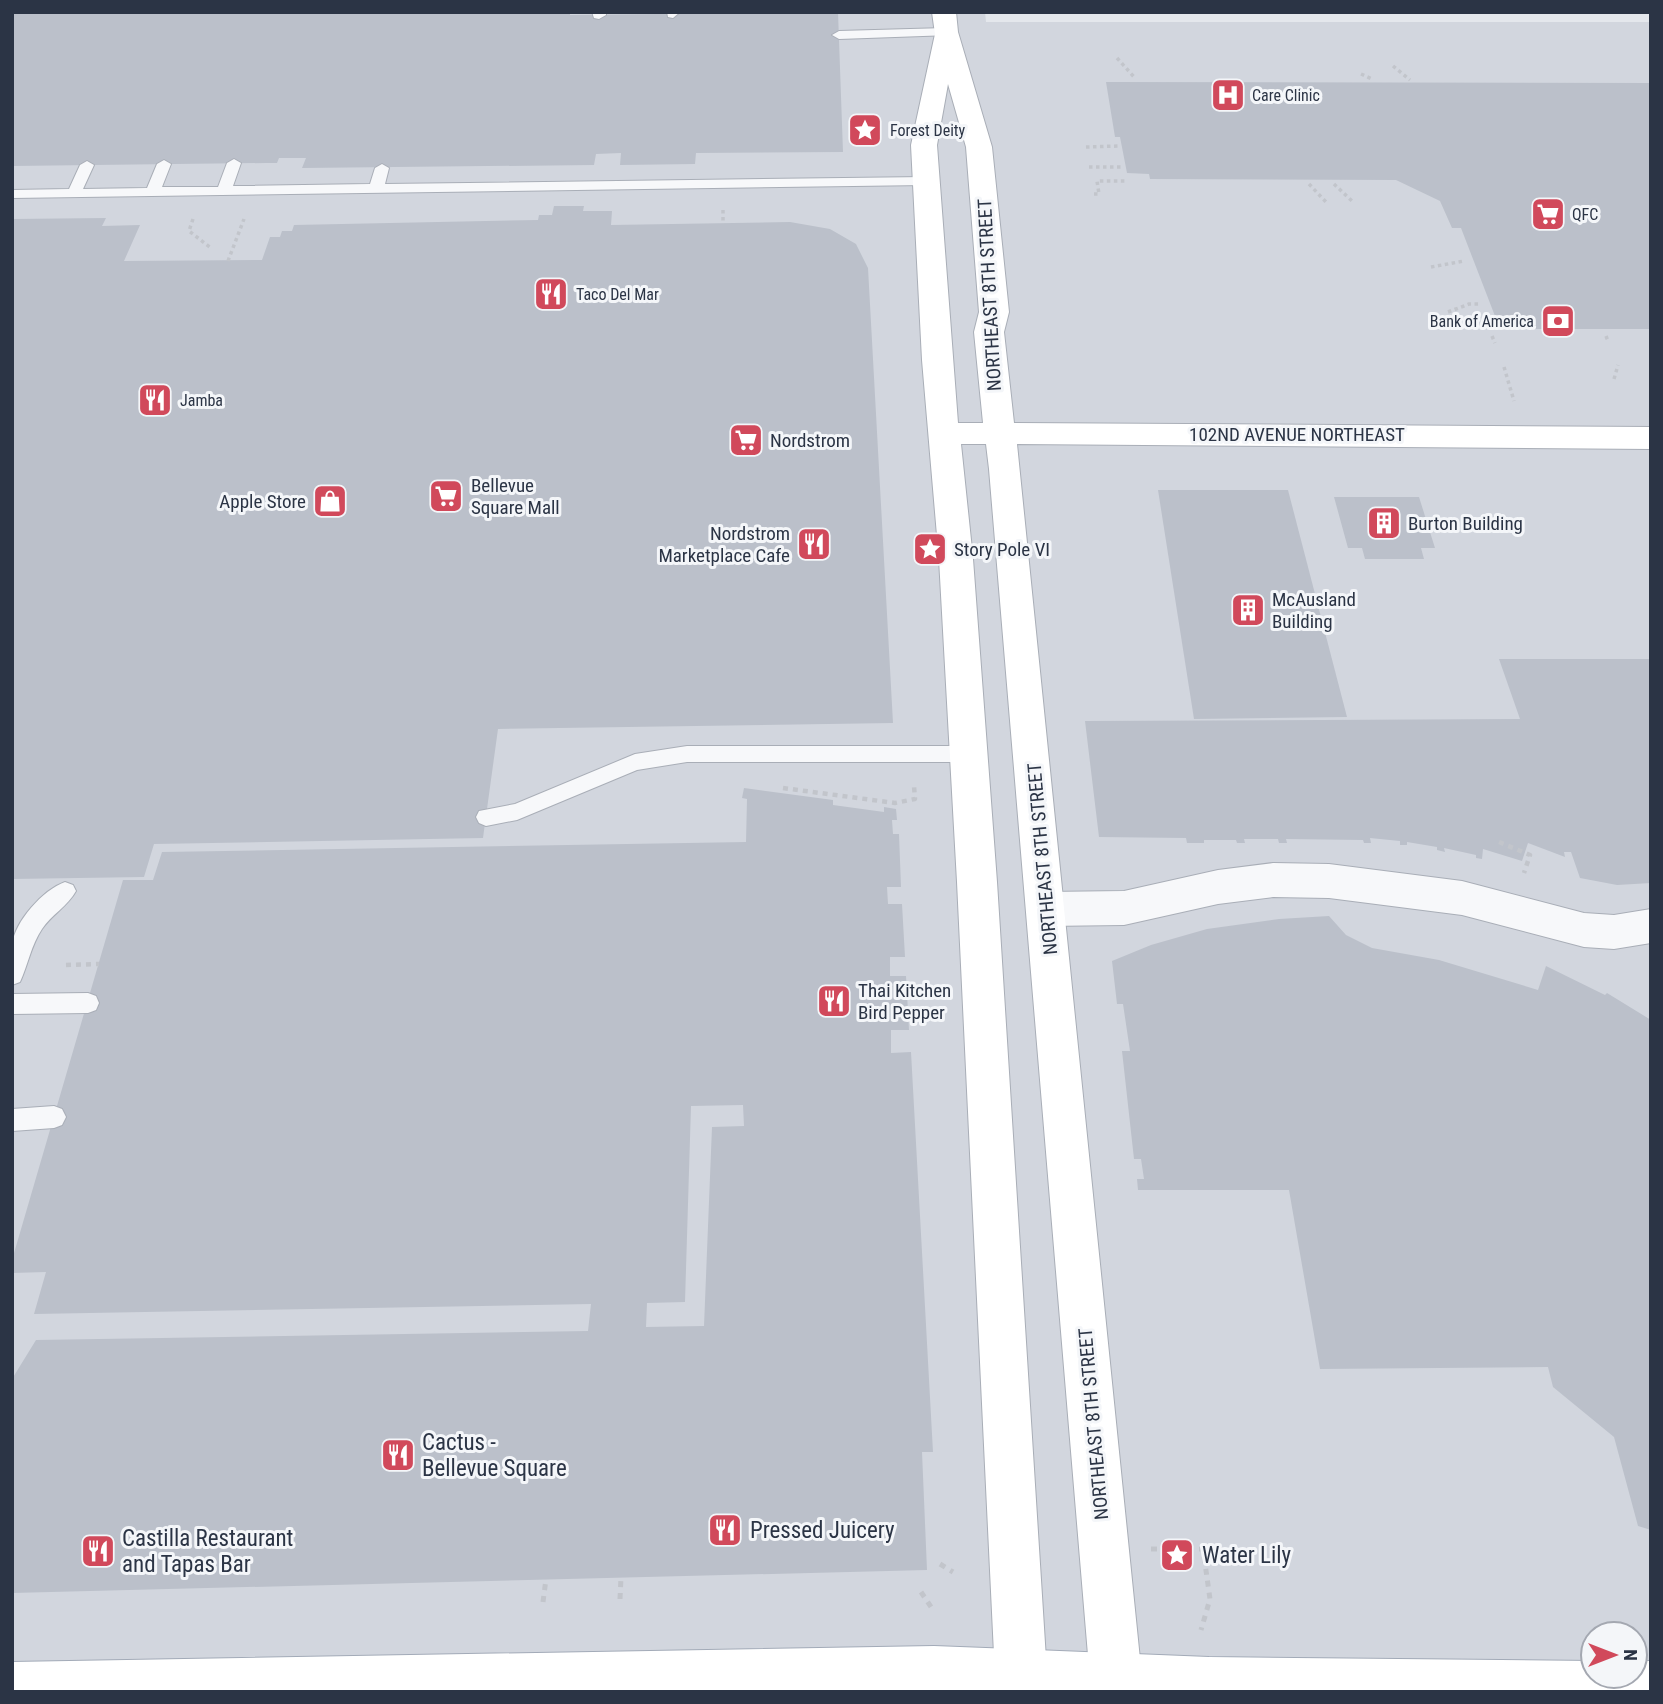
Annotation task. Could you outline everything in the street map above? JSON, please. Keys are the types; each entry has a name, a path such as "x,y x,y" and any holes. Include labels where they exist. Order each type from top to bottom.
{"main road":[{"path":"945,22 924,145 944,189 970,313 989,332"},
{"name":"NORTHEAST 8TH STREET","path":"945,22 979,147 994,312 989,332 1046,909 1116,1685"},
{"path":"944,189 943,433 956,559 969,754 1021,1683"},
{"name":"102ND AVENUE NORTHEAST","path":"943,433 1651,438"},
{"path":"12,1689 920,1672 1021,1683 1651,1688"}],"street":[{"path":"1046,909 1124,908 1218,887 1273,880 1329,881 1462,898 1584,930 1614,932 1651,926"}],"lane":[{"path":"839,35 945,22"},
{"path":"224,191 234,163"},
{"path":"153,192 164,164"},
{"path":"74,193 88,165"},
{"path":"376,189 382,168"},
{"path":"12,194 224,191 310,183 376,189 442,181 944,189"},
{"path":"486,817 517,812 635,762 687,754 969,754"},
{"path":"12,975 29,926 65,891"},
{"path":"12,1004 88,1003"},
{"path":"12,1120 54,1117"}],"path":[{"path":"1116,58 1135,78"},
{"path":"1394,66 1410,79"},
{"path":"1360,74 1372,79"},
{"path":"1086,147 1119,146"},
{"path":"1089,167 1122,167"},
{"path":"1094,194 1099,194 1097,181 1125,181"},
{"path":"1309,184 1326,202"},
{"path":"1334,184 1353,202"},
{"path":"723,208 723,223"},
{"path":"228,261 245,216"},
{"path":"194,217 189,231 212,248"},
{"path":"1431,267 1464,261"},
{"path":"1448,312 1469,304 1480,304"},
{"path":"1492,336 1495,343"},
{"path":"1614,379 1618,365"},
{"path":"1504,367 1514,401"},
{"path":"778,788 895,803 915,799"},
{"path":"1499,842 1530,855 1523,877"},
{"path":"66,965 99,964"},
{"path":"1146,1549 1203,1549 1210,1599 1201,1630"},
{"path":"940,1564 953,1572"},
{"path":"620,1599 621,1577"},
{"path":"543,1602 545,1580"},
{"path":"921,1592 930,1607"}],"shaded area":[{"path":"12,12 985,12 986,22 1651,22 1651,1692 12,1692"}],"building":[{"path":"12,12 570,12 570,15 838,12 843,152 696,153 695,164 620,165 621,153 596,154 594,165 302,168 306,158 279,158 277,163 12,166"},
{"name":"QFC","path":"1106,82 1651,83 1651,329 1500,329 1461,228 1452,228 1440,201 1396,180 1150,179 1149,174 1127,173 1120,137 1115,137"},
{"name":"Bellevue Square Mall","path":"554,206 584,206 583,211 612,211 611,225 790,222 830,229 856,244 868,268 893,723 498,729 483,838 154,844 144,877 12,879 12,219 106,218 102,226 140,225 124,261 262,260 270,237 280,237 282,231 292,231 294,225 538,220 539,215 552,215"},
{"name":"McAusland Building","path":"1158,490 1288,490 1347,717 1194,719"},
{"name":"Burton Building","path":"1334,497 1419,497 1435,548 1421,548 1424,559 1365,559 1362,548 1348,548"},
{"path":"1499,659 1651,659 1651,883 1617,885 1580,878 1571,852 1564,852 1565,857 1528,843 1522,861 1483,849 1482,859 1476,858 1476,855 1444,848 1445,852 1437,850 1437,847 1407,842 1407,845 1400,845 1400,841 1370,838 1371,843 1364,843 1363,840 1286,839 1287,843 1279,843 1278,839 1244,839 1245,843 1237,843 1236,840 1204,840 1204,843 1187,843 1186,838 1099,837 1085,721 1520,719"},
{"path":"744,788 833,800 833,805 884,812 884,807 896,809 897,820 892,820 893,834 899,834 901,887 887,887 888,904 902,904 905,957 890,957 890,976 906,976 909,1030 891,1030 891,1053 911,1052 933,1452 922,1452 927,1570 12,1593 12,1379 36,1340 588,1331 591,1304 34,1314 46,1272 12,1273 12,1260 123,880 153,880 162,852 746,842 747,799 742,798","holes":["743,1105 744,1126 712,1127 704,1326 646,1327 647,1303 685,1302 691,1106"]},
{"path":"1329,916 1346,935 1372,948 1439,960 1538,990 1546,966 1605,995 1607,993 1651,1020 1651,1530 1638,1526 1614,1437 1553,1387 1548,1367 1320,1369 1289,1190 1138,1190 1137,1179 1144,1179 1141,1159 1134,1159 1122,1051 1130,1051 1123,1004 1117,1004 1112,961 1151,945 1207,929 1279,919"}],"place":[{"name":"Care Clinic","path":"1228,95"},
{"name":"Forest Deity","path":"865,130"},
{"name":"QFC","path":"1548,214"},
{"name":"Taco Del Mar","path":"551,294"},
{"name":"Bank of America","path":"1558,321"},
{"name":"Jamba","path":"155,400"},
{"name":"Nordstrom","path":"746,440"},
{"name":"Bellevue Square Mall","path":"446,496"},
{"name":"Apple Store","path":"330,501"},
{"name":"Burton Building","path":"1384,523"},
{"name":"Nordstrom Marketplace Cafe","path":"814,544"},
{"name":"Story Pole VI","path":"930,549"},
{"name":"McAusland Building","path":"1248,610"},
{"name":"Thai Kitchen Bird Pepper","path":"834,1001"},
{"name":"Cactus - Bellevue Square","path":"398,1455"},
{"name":"Pressed Juicery","path":"725,1530"},
{"name":"Castilla Restaurant and Tapas Bar","path":"98,1551"},
{"name":"Water Lily","path":"1177,1555"}]}
